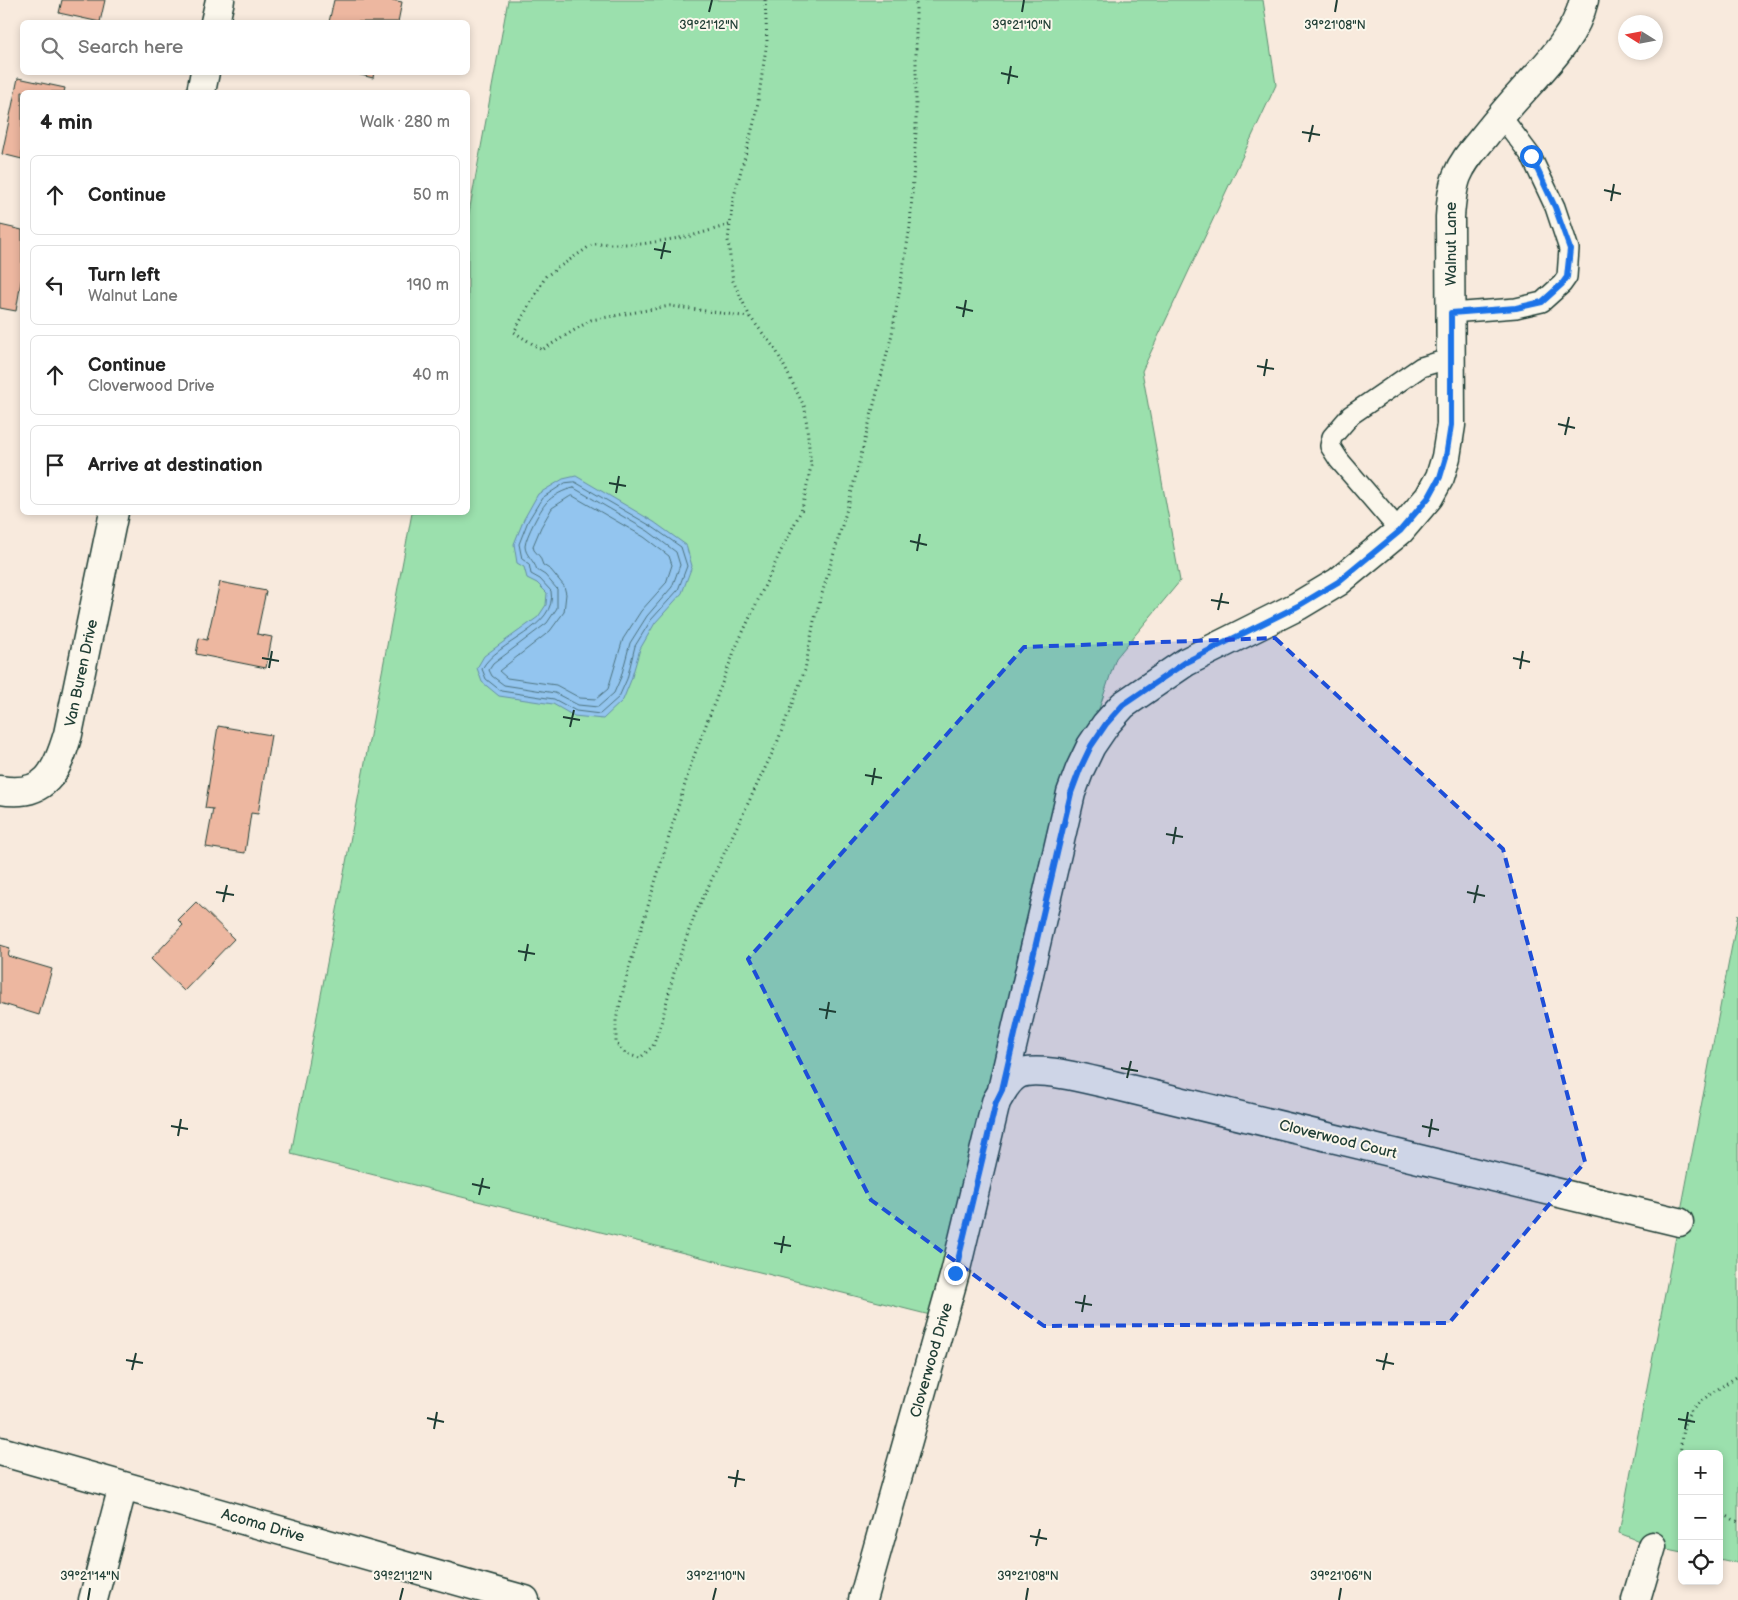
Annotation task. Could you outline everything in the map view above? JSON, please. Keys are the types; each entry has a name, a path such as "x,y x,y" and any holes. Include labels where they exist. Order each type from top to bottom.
{"street":[{"path":"215,20 220,0"},
{"name":"Walnut Lane","path":"1002,1090 1071,793 1091,746 1106,724 1123,705 1186,662 1298,606 1338,582 1400,531 1429,497 1440,477 1451,425 1451,194 1457,175 1464,162 1501,116 1558,52 1572,31 1582,10 1584,0"},
{"path":"201,90 204,75"},
{"name":"Van Buren Drive","path":"0,790 13,792 34,788 50,777 60,761 68,734 113,515"},
{"name":"Cloverwood Court","path":"1002,1090 1017,1075 1033,1070 1054,1073 1113,1085 1679,1222"},
{"name":"Cloverwood Drive","path":"863,1600 955,1273 996,1102 1002,1090"},
{"name":"Acoma Drive","path":"0,1451 526,1600"},
{"path":"93,1600 123,1486"},
{"path":"1636,1600 1652,1546"}],"lane":[{"path":"1451,313 1516,308 1542,302 1567,277 1570,249 1555,207 1531,156 1501,116"},
{"path":"1400,531 1340,460 1330,446 1332,437 1351,414 1404,377 1421,367 1451,358"}],"path":[{"path":"765,0 767,42 756,114 733,200 728,240 732,281 750,317 776,350 805,408 811,466 802,509 736,647 692,760 627,975 616,1020 616,1043 626,1054 640,1058 652,1046 662,1020 675,969 694,914 777,743 805,670 814,621 849,502 892,334 910,228 916,132 916,0"},
{"path":"730,225 690,236 642,244 593,244 546,276 514,332 542,350 591,320 670,306 750,317"},
{"path":"1681,1450 1681,1435 1690,1411 1738,1376"},
{"path":"1723,1514 1738,1522"}],"highlighted area":[{"path":"1275,638 1503,849 1585,1162 1449,1323 1044,1326 871,1200 748,959 1024,647"}],"green space":[{"path":"508,0 1263,0 1276,85 1142,371 1180,581 1116,658 1071,793 942,1318 291,1154 412,515 470,515 470,207"},
{"path":"1738,914 1738,1563 1723,1560 1723,1450 1678,1450 1678,1551 1652,1546 1619,1533"}],"water":[{"path":"576,476 654,522 686,545 692,566 682,593 655,623 640,649 623,700 603,719 574,716 553,704 499,696 482,682 477,668 484,656 538,617 546,605 547,593 537,583 527,578 524,567 517,563 514,544 524,519 538,494 563,479"}],"building":[{"path":"62,0 105,0 100,20 91,20 59,13"},
{"path":"334,0 392,0 402,2 398,20 329,20"},
{"path":"361,75 374,75 373,78"},
{"path":"18,78 65,88 64,90 20,90 20,158 2,154"},
{"path":"0,225 20,230 20,288 16,311 0,308"},
{"path":"220,582 266,591 257,634 272,637 266,668 196,654 199,638 207,640"},
{"path":"218,726 271,735 258,814 251,813 245,853 206,847 213,809 205,808"},
{"path":"196,902 234,939 184,991 151,959 183,925 178,920"},
{"path":"0,945 10,948 8,956 52,969 39,1015 0,1003"}],"route":[{"path":"955,1273 996,1102 1002,1090 1071,793 1091,746 1106,724 1123,705 1186,662 1298,606 1338,582 1400,531 1429,497 1440,477 1446,457 1451,425 1451,313 1516,308 1542,302 1567,277 1570,249 1555,207 1531,156"}]}
